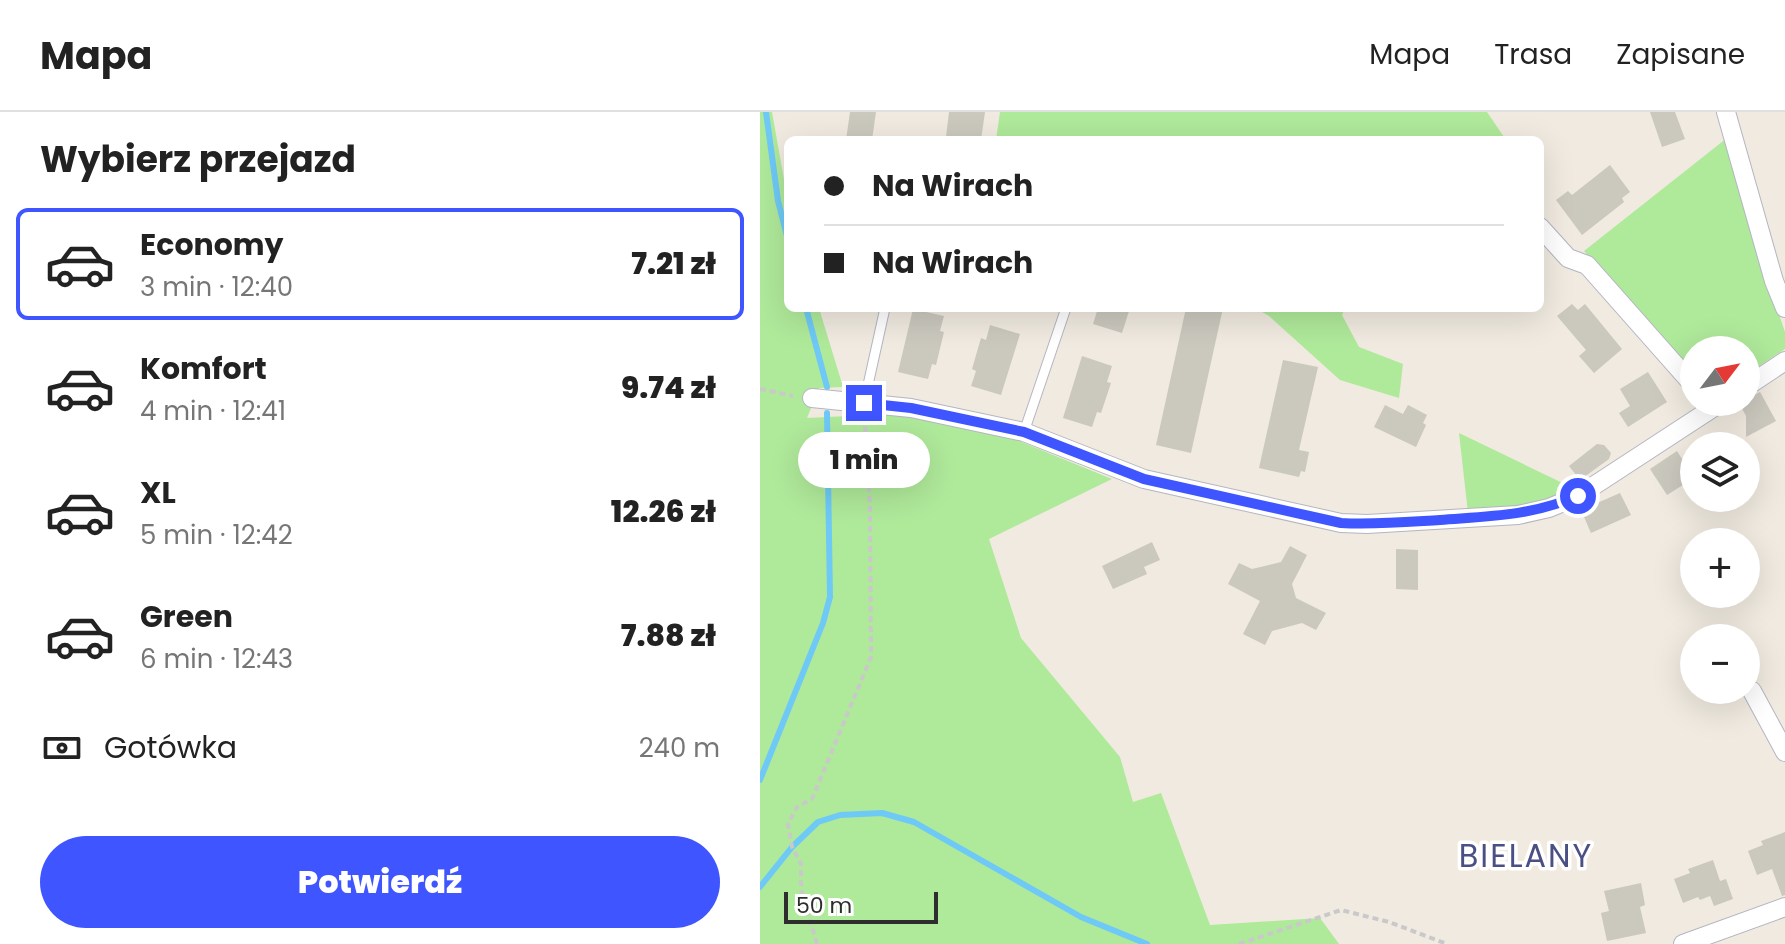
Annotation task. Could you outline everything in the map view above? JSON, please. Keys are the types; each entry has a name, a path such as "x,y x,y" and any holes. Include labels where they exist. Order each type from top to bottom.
{"street":[{"path":"1726,112 1774,281 1785,308"},
{"path":"1544,231 1568,258 1587,265 1680,370"},
{"path":"1760,378 1785,361"},
{"path":"812,398 911,408 1024,432 1144,479 1341,523 1367,524 1518,515 1549,508 1578,496 1696,416"},
{"path":"1759,704 1785,752"},
{"path":"1683,944 1785,907"}],"lane":[{"path":"864,403 884,312"},
{"path":"1024,432 1065,312"}],"path":[{"path":"760,389 812,398"},
{"path":"817,944 801,890 801,864 792,847 788,824 797,807 812,799 871,657 870,507 864,403"},
{"path":"1239,944 1341,910 1389,922 1447,944"}],"green space":[{"path":"760,112 772,112 784,180 784,312 820,312 843,387 819,388 807,418 911,413 1007,436 1112,479 989,539 1021,638 1120,757 1133,802 1161,793 1210,925 1320,918 1339,944 760,944"},
{"path":"1000,112 1487,112 1503,136 997,136"},
{"path":"1727,138 1766,277 1785,332 1785,349 1760,366 1760,336 1680,336 1680,361 1584,251"},
{"path":"1262,312 1343,312 1342,315 1359,347 1403,364 1399,398 1340,380"},
{"path":"1459,433 1575,489 1547,502 1468,513"}],"building":[{"path":"850,112 876,112 873,136 847,136"},
{"path":"949,112 985,112 982,136 946,136"},
{"path":"1650,112 1675,112 1685,139 1662,147"},
{"path":"1610,165 1630,192 1622,198 1624,202 1582,235 1556,200 1568,191 1572,195"},
{"path":"1572,304 1578,310 1585,304 1622,349 1594,373 1579,356 1586,350 1557,316"},
{"path":"912,312 944,316 940,331 944,332 936,365 932,364 928,379 898,372"},
{"path":"1097,312 1129,312 1122,333 1093,324"},
{"path":"1185,312 1222,312 1191,453 1156,445"},
{"path":"990,325 1020,334 1001,395 971,386 976,371 972,369 981,338 986,340"},
{"path":"1082,356 1112,366 1107,382 1111,383 1101,413 1097,412 1092,427 1063,418"},
{"path":"1283,360 1318,367 1299,450 1309,452 1305,472 1301,471 1299,477 1259,468"},
{"path":"1648,372 1667,402 1628,427 1619,413 1630,406 1620,389"},
{"path":"1760,392 1776,421 1755,432 1746,432 1746,416 1760,416"},
{"path":"1385,405 1403,414 1408,405 1427,415 1416,447 1374,427"},
{"path":"1597,444 1604,445 1611,453 1609,459 1580,480 1569,466"},
{"path":"1677,451 1680,456 1680,487 1667,495 1650,469"},
{"path":"1620,493 1631,515 1591,533 1581,510"},
{"path":"1152,542 1160,560 1144,567 1147,574 1113,589 1102,566"},
{"path":"1290,546 1307,555 1292,584 1296,598 1326,613 1316,630 1302,623 1272,631 1265,645 1243,634 1260,601 1228,584 1239,563 1252,569 1281,562"},
{"path":"1396,549 1418,550 1418,590 1396,589"},
{"path":"1785,832 1785,895 1782,896 1772,869 1757,875 1748,851 1763,845 1761,841"},
{"path":"1713,860 1720,881 1726,879 1733,899 1714,906 1710,896 1683,903 1674,879 1690,873 1688,869"},
{"path":"1641,883 1645,905 1640,907 1646,933 1607,941 1601,913 1609,911 1604,891"}],"waterway":[{"path":"766,112 784,224"},
{"path":"807,312 827,387"},
{"path":"760,780 823,623 830,597 827,413"},
{"path":"760,887 792,847 818,822 840,815 882,813 914,822 1081,917 1147,944"}],"district":[{"name":"BIELANY","path":"1526,855"}],"route":[{"path":"864,403 911,408 1024,432 1144,479 1341,523 1518,515 1549,508 1578,496"}]}
